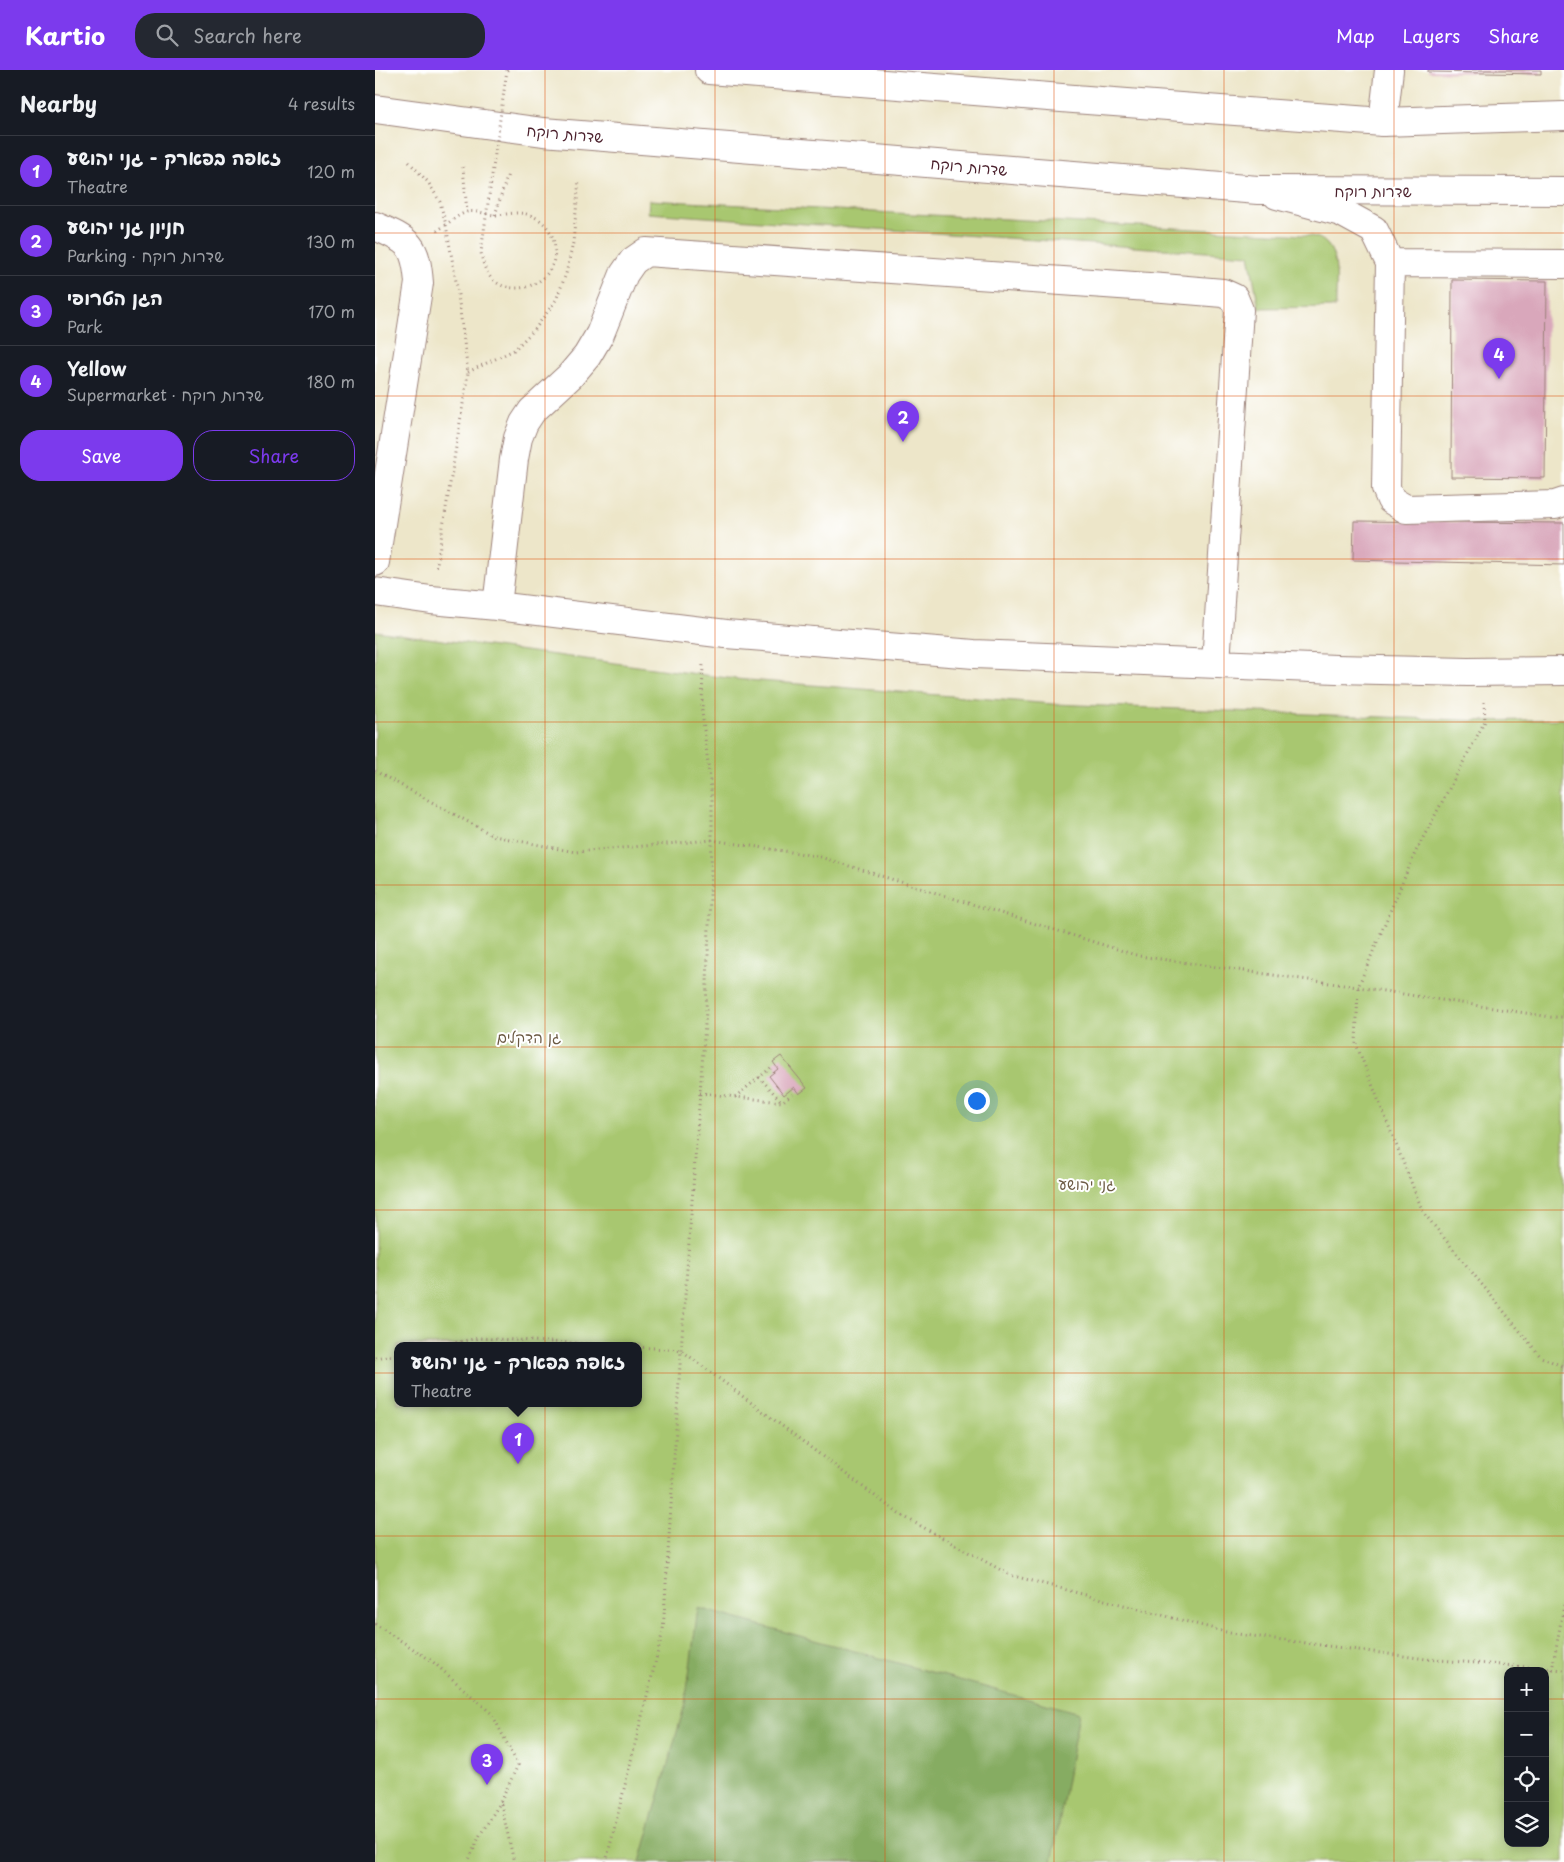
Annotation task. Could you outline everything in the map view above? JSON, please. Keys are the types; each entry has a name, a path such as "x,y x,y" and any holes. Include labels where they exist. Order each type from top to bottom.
{"main road":[{"path":"709,70 1383,122 1564,116"},
{"path":"1383,122 1389,70"},
{"name":"שדרות רוקח","path":"375,109 543,132 1258,190 1564,191"},
{"path":"1258,190 1341,212 1374,230 1390,263 1386,488 1391,500 1406,509 1555,505 1564,502"},
{"path":"375,226 399,236 411,246 417,261 419,283 375,562"},
{"path":"497,606 518,438 531,411 570,376 587,356 600,334 624,274 633,260 646,252 1163,288 1223,293 1234,298 1239,310 1216,663"},
{"path":"1390,263 1564,264"},
{"path":"375,592 704,632 974,654 1335,669 1482,672 1564,671"}],"path":[{"path":"411,246 467,212 495,215 513,213 532,216 541,221 549,230 555,248 551,268 538,282 527,287 509,288 490,276 483,266 481,252 507,70"},
{"path":"409,162 432,189 440,202 457,287 468,372 431,600"},
{"path":"463,167 467,212"},
{"path":"495,215 509,174"},
{"path":"468,372 513,350 535,329 556,300 566,274 573,243 579,180"},
{"path":"606,1862 663,1631 705,1011 712,798 703,712 704,632"},
{"path":"1482,672 1485,721 1415,853 1358,987 1356,1044 1423,1212 1541,1357 1564,1367"},
{"path":"375,771 494,836 575,852 712,840 817,856 1139,956 1551,1017 1564,1017"},
{"path":"735,1097 772,1067"},
{"path":"759,1077 781,1102"},
{"path":"700,1093 781,1102 792,1094"},
{"path":"457,1342 479,1338 552,1342"},
{"path":"642,1347 681,1350 899,1514 1010,1575 1229,1633 1426,1659 1564,1670"},
{"path":"375,1358 394,1355"},
{"path":"1552,1670 1564,1605"},
{"path":"375,1624 433,1661 491,1714 518,1765 468,1862"},
{"path":"500,1803 511,1840 515,1862"}],"green space":[{"path":"649,200 1313,236 1325,242 1334,257 1336,267 1336,307 1259,308 1249,255 648,213"},
{"name":"גני יהושע","path":"375,631 735,679 1053,704 1485,721 1564,719 1564,1862 375,1862"},
{"path":"698,1608 1079,1713 1052,1862 640,1862 685,1704"}],"building":[{"path":"1428,70 1541,70 1541,74 1428,72"},
{"path":"1452,280 1547,281 1545,478 1451,477"},
{"path":"1354,521 1564,523 1564,565 1353,560"},
{"path":"781,1056 807,1088 799,1094 794,1087 784,1095 769,1076 778,1069 773,1062"}],"place":[{"name":"Yellow","path":"1499,379"},
{"name":"חניון גני יהושע","path":"903,442"},
{"name":"זאפה בפארק - גני יהושע","path":"518,1464"},
{"name":"הגן הטרופי","path":"487,1785"}],"park label":[{"name":"גן הדקלים","path":"529,1036"}]}
